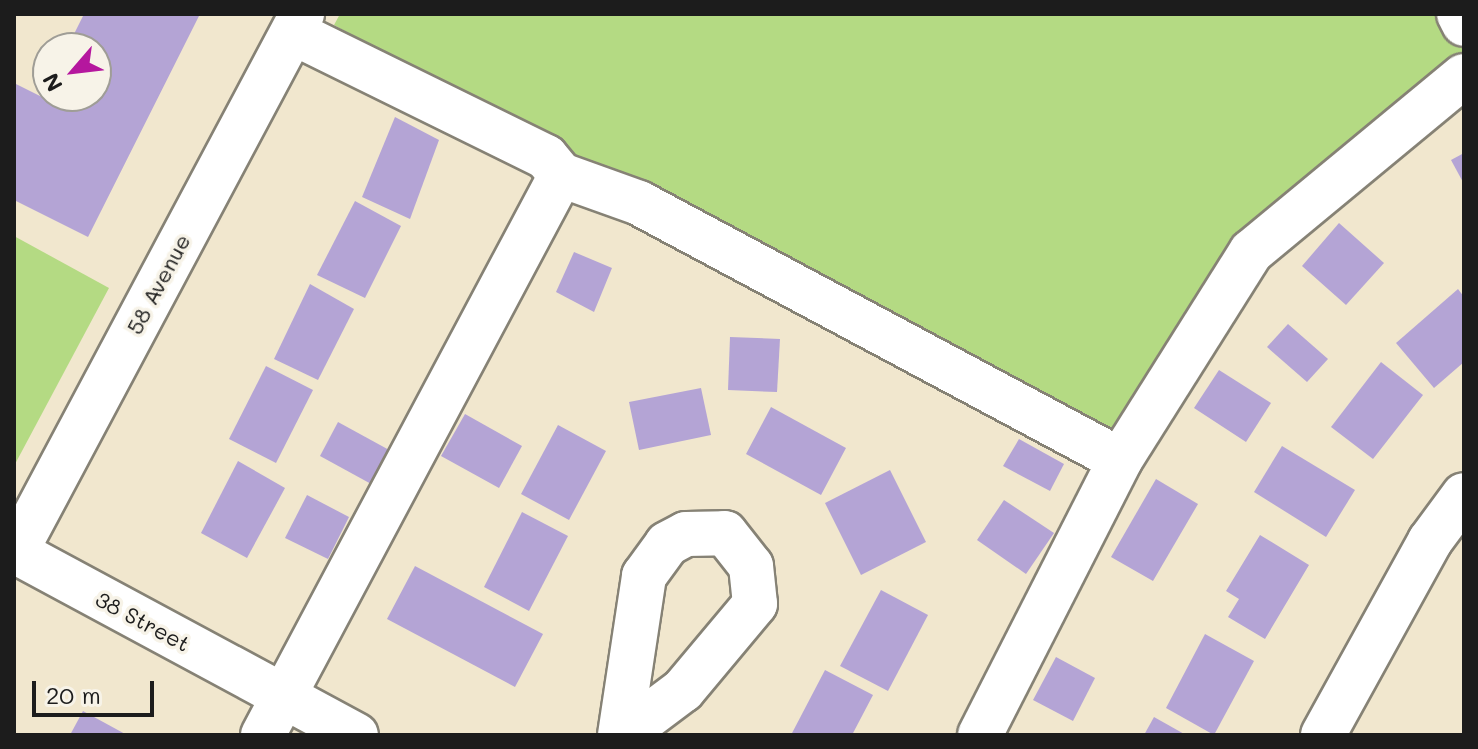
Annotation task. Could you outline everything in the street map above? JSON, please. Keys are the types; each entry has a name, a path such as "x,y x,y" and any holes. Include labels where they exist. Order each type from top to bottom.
{"street":[{"path":"1459,14 1464,24"},
{"path":"298,24 546,157 561,175 639,203 1120,460"},
{"name":"58 Avenue","path":"15,553 298,24"},
{"path":"980,735 1120,460 1251,252 1464,76"},
{"path":"263,735 561,175"},
{"path":"1323,735 1430,541 1464,495"},
{"name":"38 Street","path":"15,553 356,735"}],"green space":[{"path":"340,14 1447,14 1464,50 1464,93 1305,210 1126,461 334,25"},
{"path":"14,236 109,288 14,466"}],"building":[{"path":"84,14 200,14 88,237 14,200 14,83 32,92 32,112 112,112 112,32 75,32"},
{"path":"395,117 439,140 410,219 362,197"},
{"path":"1464,153 1464,184 1451,160"},
{"path":"355,201 401,226 365,298 317,275"},
{"path":"1339,223 1384,263 1346,305 1302,266"},
{"path":"574,252 612,268 594,312 556,292"},
{"path":"310,284 354,309 318,380 274,359"},
{"path":"1458,289 1464,297 1464,362 1434,388 1396,343"},
{"path":"1288,324 1328,359 1307,382 1267,347"},
{"path":"730,337 780,339 777,392 728,390"},
{"path":"1381,362 1423,395 1373,459 1331,427"},
{"path":"266,366 313,390 276,463 229,439"},
{"path":"1219,370 1271,403 1246,442 1194,408"},
{"path":"701,388 711,435 639,450 629,402"},
{"path":"771,407 846,448 821,495 746,454"},
{"path":"465,414 522,446 499,488 441,456"},
{"path":"338,422 391,451 373,485 320,456"},
{"path":"558,425 606,451 569,520 521,494"},
{"path":"1019,439 1064,464 1050,491 1003,466"},
{"path":"1282,446 1355,490 1326,537 1254,492"},
{"path":"238,461 285,488 247,558 201,533"},
{"path":"890,470 926,542 861,575 825,503"},
{"path":"1156,479 1198,504 1153,581 1111,557"},
{"path":"307,495 349,517 328,559 285,538"},
{"path":"1004,500 1054,533 1026,574 977,540"},
{"path":"522,512 568,536 529,611 484,587"},
{"path":"1260,535 1309,565 1265,639 1228,617 1239,599 1226,591"},
{"path":"415,566 543,634 515,687 387,619"},
{"path":"881,590 928,615 888,691 840,666"},
{"path":"1205,634 1254,661 1214,735 1166,708"},
{"path":"1056,657 1095,678 1073,721 1033,700"},
{"path":"825,670 873,695 852,735 791,735"},
{"path":"83,711 127,735 70,735"},
{"path":"1154,717 1186,735 1144,735"}]}
